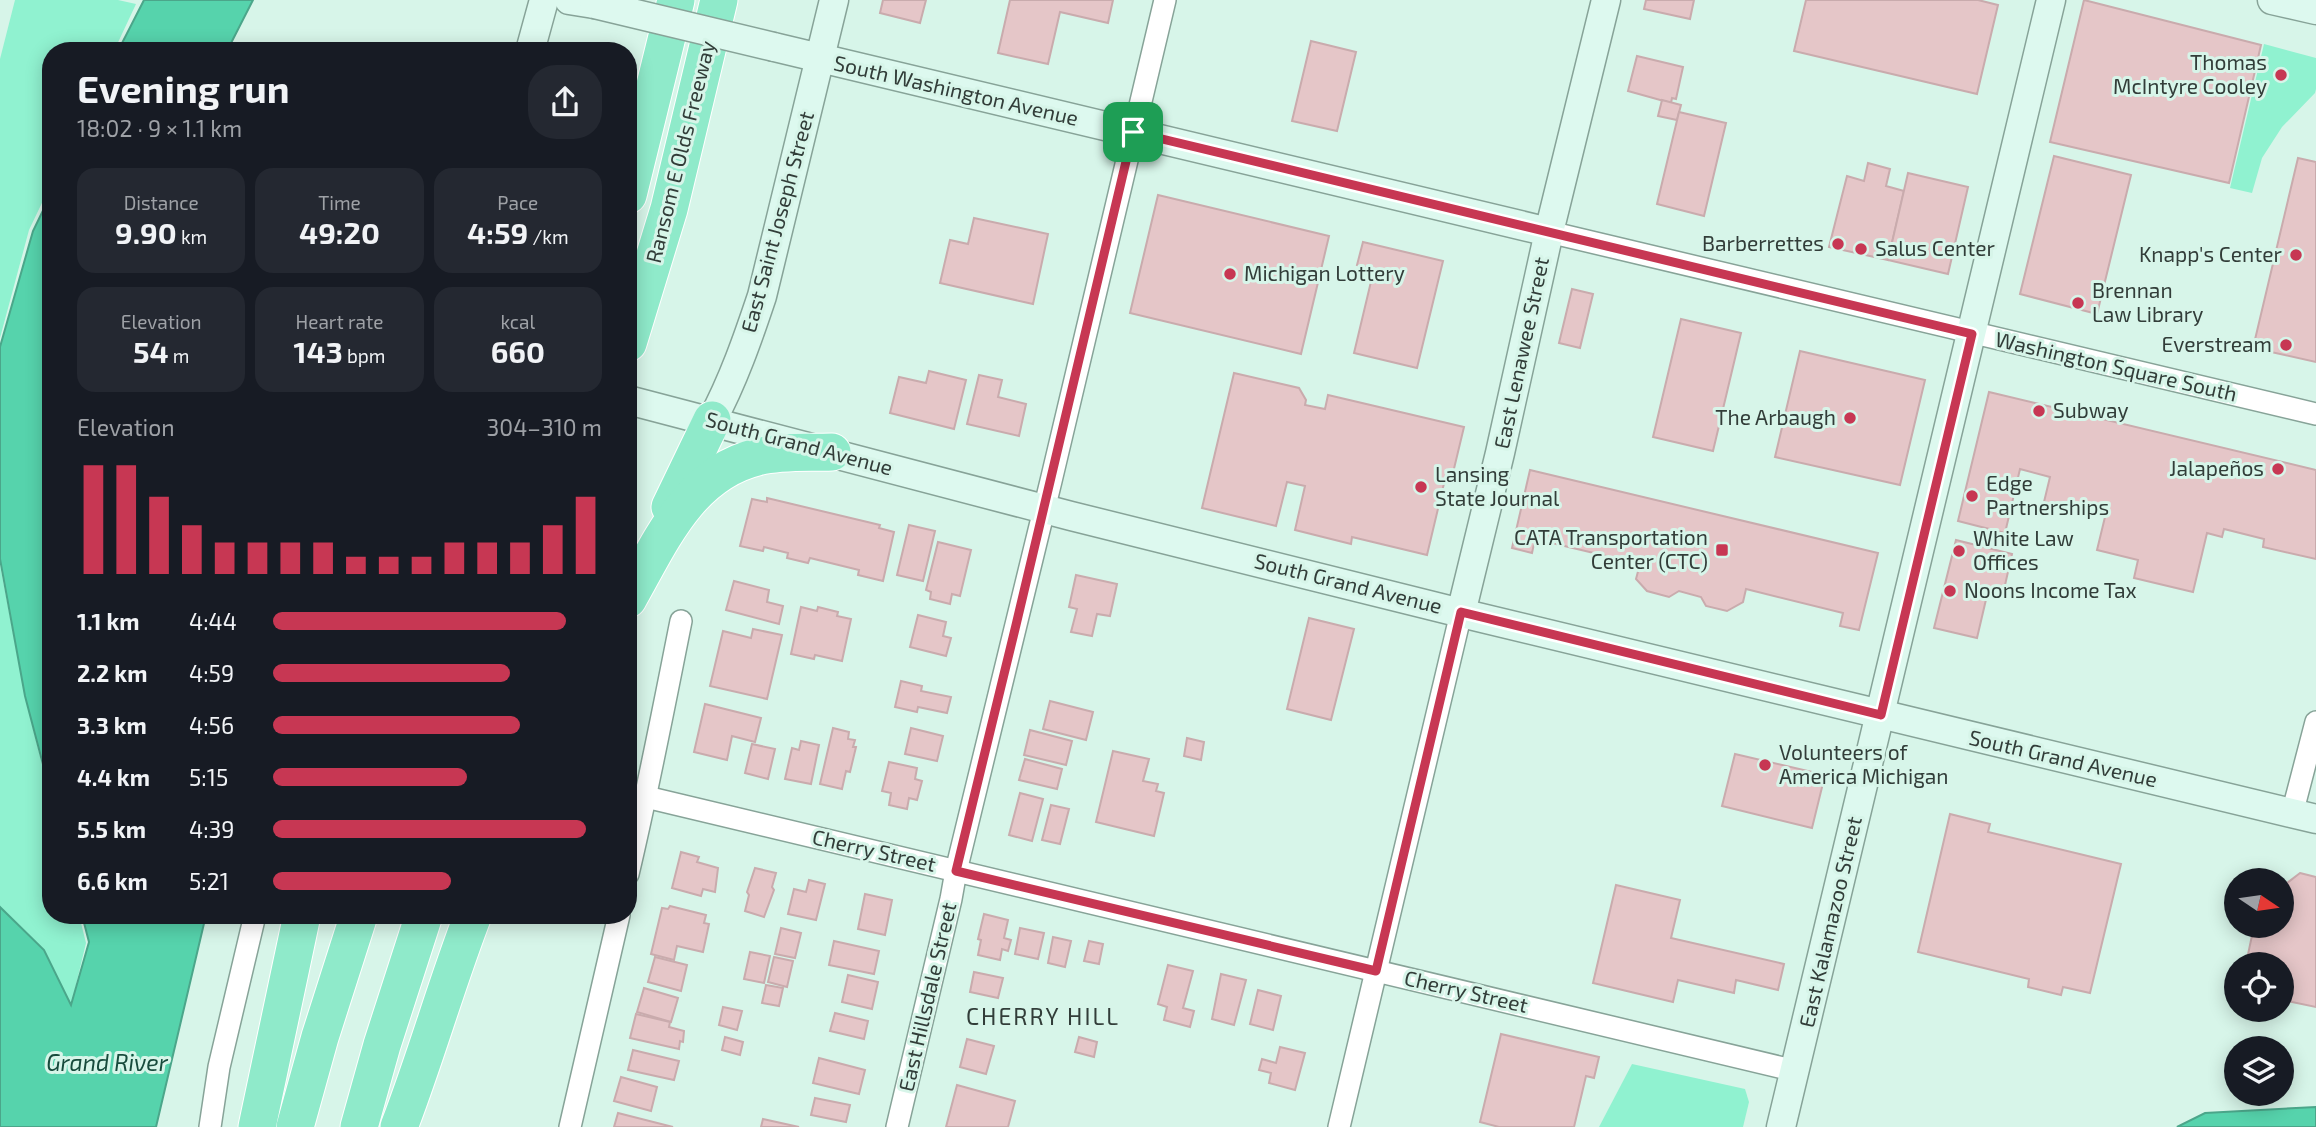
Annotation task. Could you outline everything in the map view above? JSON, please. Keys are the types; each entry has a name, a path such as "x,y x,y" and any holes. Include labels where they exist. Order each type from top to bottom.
{"highway":[{"name":"Ransom E Olds Freeway","path":"637,158 676,0"},
{"name":"Ransom E Olds Freeway","path":"637,314 669,209 719,0"},
{"path":"669,209 732,0"},
{"path":"637,575 717,412"},
{"path":"637,583 672,522 693,495 714,477 728,468 754,458 779,453 832,452"},
{"path":"258,1124 300,924"},
{"path":"258,1124 318,924"},
{"path":"295,1127 356,924"},
{"path":"359,1127 421,924"},
{"path":"394,1127 418,1021 446,924"},
{"path":"399,1127 470,924"}],"street":[{"path":"532,42 544,0"},
{"name":"East Saint Joseph Street","path":"717,412 762,296 834,0"},
{"name":"East Hillsdale Street","path":"897,1127 1165,0"},
{"name":"East Lenawee Street","path":"1339,1127 1606,0"},
{"name":"East Kalamazoo Street","path":"1781,1127 2051,0"},
{"path":"2272,0 2316,10"},
{"name":"South Washington Avenue","path":"581,2 1549,232"},
{"name":"Washington Square South","path":"1549,232 2316,414"},
{"name":"South Grand Avenue","path":"637,402 664,408 717,412 753,431 1044,508 1881,715 2304,816"},
{"path":"637,836 681,621"},
{"path":"2304,816 2316,722"},
{"name":"Cherry Street","path":"646,797 1796,1071"},
{"path":"210,1127 219,1067 253,924"},
{"path":"570,1127 617,924"}],"shaded area":[{"path":"15,0 118,0 136,4 118,42 42,42 42,203 29,230 0,338 0,59"},
{"path":"2264,44 2316,58 2316,89 2282,127 2262,158 2252,193 2230,188"},
{"path":"0,565 25,696 42,765 42,924 81,924 86,943 71,1006 44,950 0,907"},
{"path":"1632,1064 1745,1089 1749,1102 1743,1127 1599,1127"}],"water":[{"path":"144,0 253,0 232,42 123,42"},
{"path":"42,212 42,761 25,696 0,559 0,347 33,231"},
{"name":"Grand River","path":"0,907 44,950 71,1005 89,942 84,924 204,924 156,1127 0,1127"},
{"path":"2316,1107 2316,1127 2177,1127 2205,1113"}],"building":[{"path":"883,0 926,0 920,23 880,13"},
{"path":"1010,0 1113,0 1108,23 1060,12 1048,64 998,53"},
{"path":"1646,0 1694,0 1690,19 1644,9"},
{"path":"1806,0 1978,0 1998,5 1977,94 1794,51"},
{"path":"2084,0 2261,45 2229,183 2050,142"},
{"path":"1311,41 1356,52 1337,131 1292,121"},
{"path":"1637,56 1683,67 1676,99 1672,98 1671,103 1628,91"},
{"path":"1662,100 1681,105 1677,120 1658,116"},
{"path":"1679,112 1726,123 1704,216 1657,204"},
{"path":"2054,156 2131,175 2097,314 2020,294"},
{"name":"Knapp's Center","path":"2298,158 2316,162 2316,362 2253,348"},
{"path":"1868,163 1890,169 1886,186 1904,191 1888,260 1829,247 1847,176 1864,181"},
{"path":"1908,173 1968,187 1948,274 1888,260"},
{"name":"Michigan Lottery","path":"1158,195 1329,236 1301,354 1130,313"},
{"path":"974,218 1048,234 1033,304 940,283 950,240 968,244"},
{"path":"1363,242 1443,261 1417,368 1354,353 1374,269 1357,265"},
{"path":"1572,289 1593,294 1580,348 1559,343"},
{"path":"1681,319 1741,333 1713,451 1653,437"},
{"name":"The Arbaugh","path":"1800,351 1925,380 1900,485 1775,457"},
{"path":"929,371 966,380 954,429 890,413 899,377 926,383"},
{"path":"1234,373 1299,388 1306,400 1305,405 1325,409 1328,395 1464,427 1452,477 1446,475 1427,555 1352,537 1351,544 1295,530 1305,486 1287,482 1276,526 1202,508"},
{"path":"979,375 1002,380 998,397 1026,404 1019,436 967,424"},
{"path":"1989,392 2316,470 2316,559 2263,547 2264,539 2224,529 2222,537 2207,533 2193,592 2134,578 2138,560 2097,550 2105,517 2044,502 2050,477 2020,469 2005,533 1958,521"},
{"name":"CATA Transportation Center (CTC)","path":"1530,470 1878,553 1859,630 1840,626 1843,613 1746,589 1743,602 1727,611 1706,606 1701,597 1679,591 1669,597 1647,591 1636,579 1640,564 1535,539 1532,553 1512,548"},
{"path":"767,498 880,525 879,528 894,532 883,581 858,575 859,570 810,558 808,563 787,558 788,553 764,547 763,551 740,546 752,499 767,502"},
{"path":"909,525 935,531 923,581 897,575"},
{"path":"1956,540 2012,554 2003,594 1988,591 1977,638 1934,628"},
{"path":"938,542 971,550 960,596 952,594 950,604 930,599 931,592 926,590"},
{"path":"1076,575 1117,584 1110,616 1097,614 1092,636 1071,632 1077,609 1069,607"},
{"path":"734,581 769,590 767,602 783,606 779,624 726,610"},
{"path":"801,607 817,611 818,607 838,612 837,616 851,619 842,661 815,655 814,659 791,654"},
{"path":"918,615 946,622 943,636 951,638 946,656 910,647"},
{"path":"1309,618 1354,629 1331,720 1287,709"},
{"path":"753,629 782,635 767,699 710,686 723,631 751,638"},
{"path":"901,681 922,686 921,691 951,697 947,713 918,707 917,712 895,707"},
{"path":"1050,701 1093,712 1086,740 1043,729"},
{"path":"705,704 761,718 755,742 732,736 727,760 694,752"},
{"path":"833,728 849,732 848,739 855,740 850,772 846,771 842,789 820,784"},
{"path":"911,728 943,736 937,761 905,754"},
{"path":"1030,730 1072,741 1066,765 1024,755"},
{"path":"1187,738 1204,742 1201,760 1184,756"},
{"path":"801,741 819,745 811,784 785,779 792,748 799,750"},
{"path":"752,744 775,749 768,779 745,773"},
{"path":"1113,751 1149,759 1143,781 1158,784 1156,791 1164,793 1154,836 1096,822"},
{"path":"1735,754 1825,775 1812,828 1722,806"},
{"path":"1025,759 1062,769 1057,789 1019,780"},
{"path":"889,762 917,768 915,779 922,781 917,800 909,798 907,809 889,805 891,793 882,791"},
{"path":"1020,793 1043,799 1032,841 1009,835"},
{"path":"1051,805 1069,809 1060,844 1042,840"},
{"path":"1950,814 1990,824 1988,832 2121,864 2090,993 2063,987 2061,995 2028,987 2029,979 1918,952"},
{"path":"681,852 699,857 697,862 718,868 715,892 703,889 701,896 672,888"},
{"path":"755,868 776,873 772,887 774,890 764,917 745,911 749,895 747,892"},
{"path":"2300,873 2316,877 2316,1007 2294,1002 2294,952 2249,952 2251,938 2294,938 2294,878"},
{"path":"809,880 825,884 816,920 788,914 794,889 806,892"},
{"path":"1616,885 1680,900 1671,938 1784,964 1778,990 1736,980 1734,993 1678,980 1673,1002 1593,983"},
{"path":"865,894 892,900 885,935 858,929"},
{"path":"670,906 706,915 704,923 709,924 703,952 677,946 674,960 651,954 662,908 668,909"},
{"path":"984,914 1008,920 1004,938 1011,940 1008,951 1002,949 1000,960 978,955 981,940 978,939"},
{"path":"781,928 801,933 795,958 775,954"},
{"path":"1020,928 1044,933 1038,959 1015,954"},
{"path":"1053,937 1071,941 1065,967 1048,963"},
{"path":"834,941 879,951 874,974 829,965"},
{"path":"1089,941 1103,944 1099,964 1084,961"},
{"path":"750,952 770,956 764,983 744,979"},
{"path":"655,957 687,965 681,991 648,982"},
{"path":"774,957 793,961 787,987 768,982"},
{"path":"1168,965 1193,971 1183,1008 1194,1011 1190,1027 1164,1020 1167,1007 1158,1004"},
{"path":"974,972 1003,978 998,998 970,992"},
{"path":"1221,974 1246,980 1234,1025 1212,1019"},
{"path":"848,975 878,982 872,1009 842,1002"},
{"path":"766,985 783,988 779,1006 762,1003"},
{"path":"644,988 678,998 671,1022 637,1012"},
{"path":"1258,990 1281,996 1273,1030 1250,1024"},
{"path":"723,1007 742,1011 737,1030 719,1025"},
{"path":"835,1013 868,1021 864,1039 830,1031"},
{"path":"636,1014 670,1022 669,1027 684,1031 679,1049 630,1038"},
{"path":"1501,1034 1599,1057 1594,1078 1586,1076 1574,1127 1499,1127 1480,1122"},
{"path":"725,1037 743,1042 740,1055 722,1050"},
{"path":"1079,1037 1097,1042 1094,1057 1075,1052"},
{"path":"967,1039 994,1046 986,1074 960,1067"},
{"path":"1280,1047 1305,1053 1295,1090 1269,1083 1271,1073 1259,1070 1262,1059 1276,1063"},
{"path":"633,1050 679,1061 674,1080 628,1070"},
{"path":"819,1058 865,1070 859,1094 813,1083"},
{"path":"621,1077 657,1087 651,1111 614,1101"},
{"path":"957,1085 1015,1101 1008,1127 946,1127"},
{"path":"815,1098 850,1105 846,1122 811,1115"},
{"path":"618,1113 673,1127 614,1127"},
{"path":"763,1119 799,1127 761,1127"}],"place":[{"name":"Thomas McIntyre Cooley","path":"2281,75"},
{"name":"Barberrettes","path":"1838,244"},
{"name":"Salus Center","path":"1861,249"},
{"name":"Knapp's Center","path":"2296,255"},
{"name":"Michigan Lottery","path":"1230,274"},
{"name":"Brennan Law Library","path":"2078,303"},
{"name":"Everstream","path":"2286,345"},
{"name":"Subway","path":"2039,411"},
{"name":"The Arbaugh","path":"1850,418"},
{"name":"Jalapeños","path":"2278,469"},
{"name":"Lansing State Journal","path":"1421,487"},
{"name":"Edge Partnerships","path":"1972,496"},
{"name":"CATA Transportation Center (CTC)","path":"1722,550"},
{"name":"White Law Offices","path":"1959,551"},
{"name":"Noons Income Tax","path":"1950,591"},
{"name":"Volunteers of America Michigan","path":"1765,765"}],"district":[{"name":"CHERRY HILL","path":"1043,1017"}],"route":[{"path":"1133,132 1972,334 1881,715 1461,612 1376,971 956,871 1133,132"}]}
